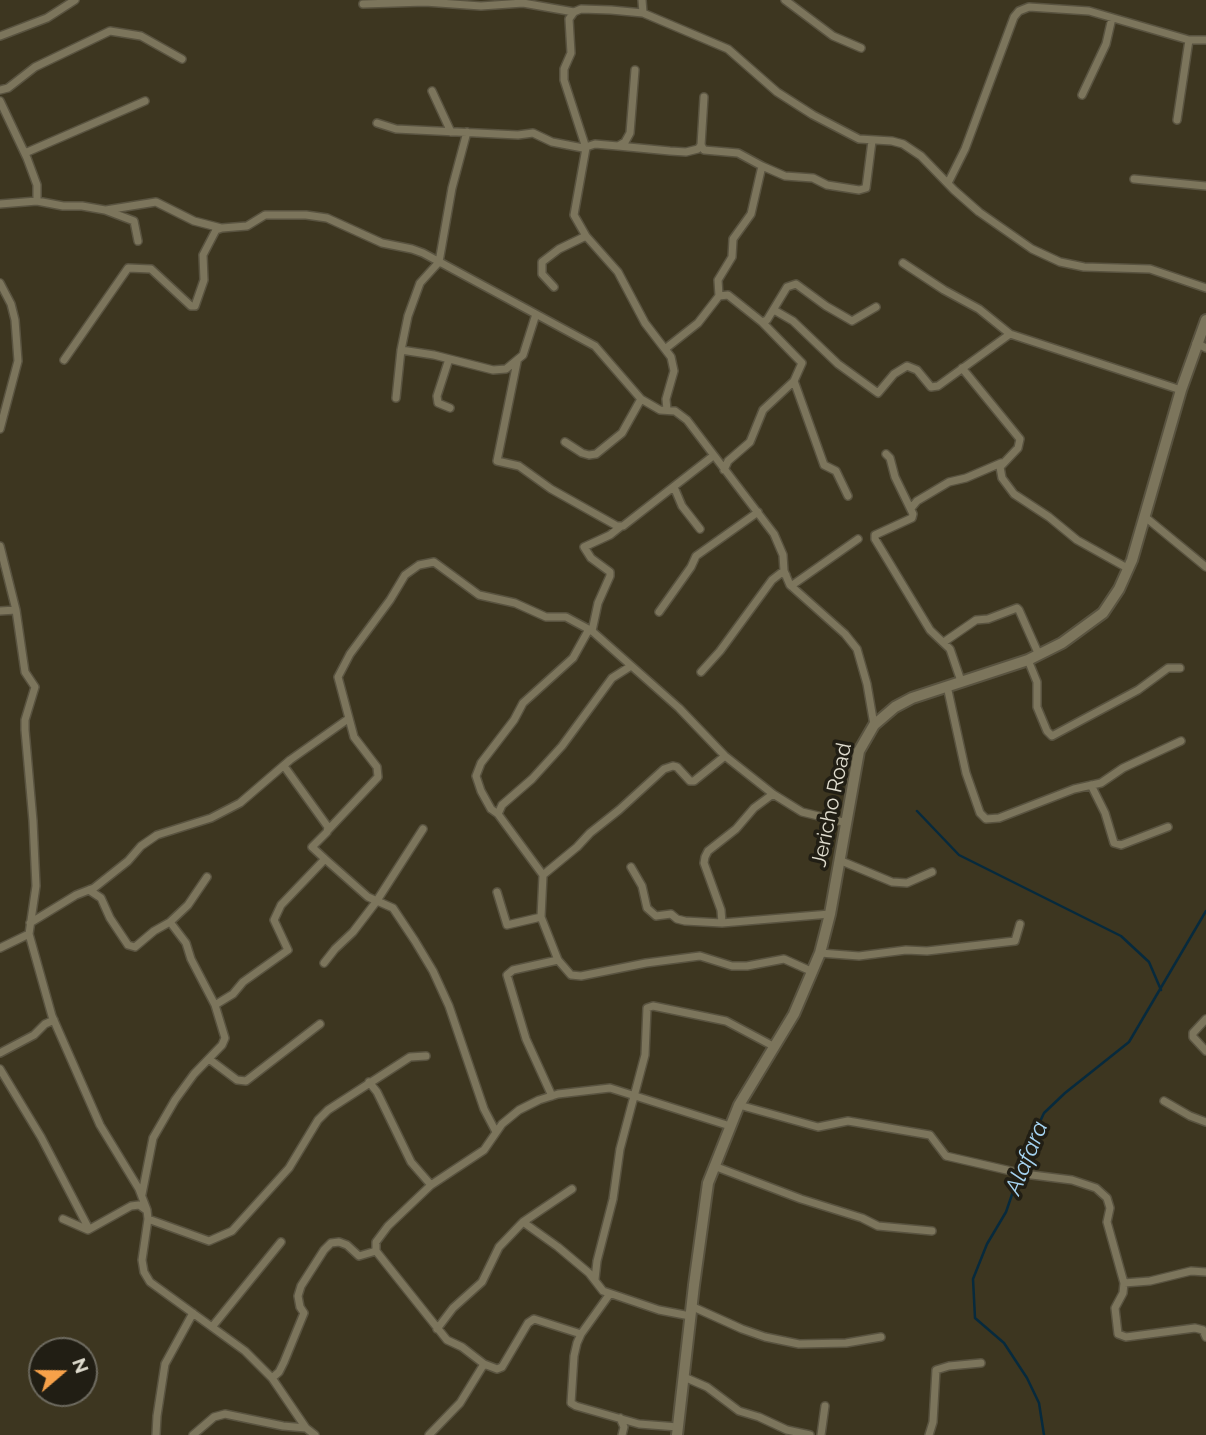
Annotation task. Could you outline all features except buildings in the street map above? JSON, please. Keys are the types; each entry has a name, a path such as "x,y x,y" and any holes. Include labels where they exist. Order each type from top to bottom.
{"street":[{"path":"0,36 47,18 75,0"},
{"path":"642,0 643,13"},
{"path":"785,0 833,36 861,48"},
{"path":"363,4 430,1 462,6 523,2 574,12"},
{"path":"948,183 965,149 1014,17 1019,11 1029,7 1089,11 1189,40 1206,40"},
{"path":"667,410 666,399 674,370 671,357 645,323 618,272 586,236 573,215 586,148 564,80 564,69 571,53 569,19 574,12 581,9 643,13 728,49 759,78 795,103 859,139 903,144 921,156 979,212 1032,249 1060,262 1084,267 1150,269 1206,288"},
{"path":"1082,95 1106,44 1112,19"},
{"path":"0,90 8,88 35,67 110,31 141,36 182,59"},
{"path":"1177,120 1189,40"},
{"path":"618,146 625,142 630,133 635,70"},
{"path":"432,91 451,132"},
{"path":"705,97 701,145 704,150 737,153 785,176 813,178 827,185 859,190 866,188 872,141"},
{"path":"25,153 145,101"},
{"path":"0,102 37,185 37,201"},
{"path":"377,123 396,129 519,135 533,133 552,142 586,148 595,144 686,152 701,145"},
{"path":"396,398 408,316 420,283 439,262 452,188 467,132"},
{"path":"665,349 698,323 719,296 718,280 732,257 733,239 751,214 762,166"},
{"path":"1134,179 1206,186"},
{"path":"0,204 37,201 105,210 156,202 194,221 222,228"},
{"path":"105,210 134,221 138,241"},
{"path":"64,360 128,268 150,269 191,306 195,306 204,280 203,255 216,230 222,228 247,226 265,215 306,215 327,218 382,243 412,248 595,346 641,399 660,410 675,411 687,419 758,512 781,548 791,586 845,634 857,649 867,684 874,725"},
{"path":"554,287 542,274 542,262 559,249 586,236"},
{"path":"903,263 979,309 1010,334 1181,390"},
{"path":"0,283 11,304 15,320 18,361 0,429"},
{"path":"762,322 767,320 774,310 787,286 796,284 852,321 876,307"},
{"path":"719,296 729,295 762,322 802,363 794,381 763,410 750,442 728,461 724,470"},
{"path":"774,310 793,321 838,364 878,393 894,374 907,366 917,370 927,384 934,387 1010,334"},
{"path":"401,350 493,370 506,369 523,355 536,314"},
{"name":"Jericho Road","path":"678,1431 708,1183 739,1105 794,1014 820,953 830,914 859,751 874,725 895,707 912,698 1028,660 1070,638 1103,613 1129,569 1181,390 1201,346 1206,320"},
{"path":"449,359 437,396 438,403 450,408"},
{"path":"517,362 497,461 519,466 551,489 620,527"},
{"path":"912,507 917,501 949,482 1002,463 1018,448 1020,439 962,368"},
{"path":"794,381 824,466 836,471 848,496"},
{"path":"565,442 582,453 596,454 622,433 641,399"},
{"path":"886,454 912,507 912,518 875,535 875,539 930,630 950,649 961,681"},
{"path":"713,456 610,536 584,547 592,558 610,572 590,631 573,658 523,704 481,763 477,776 481,791 491,809 498,814 543,875 541,917 558,960 566,972 576,976 700,956 732,966 784,959 813,972"},
{"path":"1002,463 1000,474 1014,494 1077,540 1129,569"},
{"path":"674,487 682,506 700,529"},
{"path":"659,611 696,556 758,512"},
{"path":"1144,516 1206,567"},
{"path":"791,586 858,539"},
{"path":"0,546 16,610 25,672 35,687 24,730 36,886 29,934 54,1020 100,1125 147,1210 142,1260 144,1272 150,1282 245,1351 272,1378 306,1428 315,1435"},
{"path":"496,1132 484,1109 449,1006 433,971 393,908 376,902 312,848 378,777 377,768 354,737 338,677 350,654 405,575 419,565 433,562 479,595 515,604 547,617 566,617 590,631 631,666 679,708 725,756 773,794 802,812 847,823"},
{"path":"701,672 720,651 772,580 781,573 786,575"},
{"path":"944,642 976,621 1017,608 1039,655"},
{"path":"0,611 16,610"},
{"path":"1028,660 1037,682 1037,707 1047,731 1052,736 1138,690 1168,668 1181,668"},
{"path":"498,814 502,805 532,779 562,746 612,678 631,666"},
{"path":"947,686 966,774 980,813 986,819 999,818 1074,789 1101,783 1123,768 1181,741"},
{"path":"30,923 108,878 141,846 157,835 211,818 240,803 284,766 348,719"},
{"path":"543,875 664,769 677,767 690,781 694,781 725,756"},
{"path":"284,766 328,830"},
{"path":"1091,785 1105,813 1114,843 1121,845 1168,827"},
{"path":"722,923 721,910 704,863 705,857 736,829 754,808 773,794"},
{"path":"324,963 354,932 423,829"},
{"path":"215,1005 288,950 274,919 281,905 325,859"},
{"path":"839,860 892,882 907,883 933,872"},
{"path":"631,867 642,886 647,908 656,916 671,914 685,921 722,923 830,914"},
{"path":"89,890 101,898 110,918 132,947 139,945 154,931 170,922 188,905 207,877"},
{"path":"496,892 507,925 541,917"},
{"path":"142,1198 144,1175 153,1138 175,1100 225,1038 215,1005 191,959 186,943 170,922"},
{"path":"820,953 859,956 1015,941 1020,924"},
{"path":"0,948 29,934"},
{"path":"552,1096 526,1040 507,975 513,970 558,960"},
{"path":"596,1279 597,1261 613,1199 620,1149 645,1055 646,1011 651,1006 726,1021 773,1046"},
{"path":"1206,1019 1193,1037 1206,1051"},
{"path":"0,1053 34,1035 54,1020"},
{"path":"209,1059 237,1080 246,1081 320,1024"},
{"path":"148,1219 209,1241 232,1231 289,1168 318,1119 369,1082 410,1057 426,1056"},
{"path":"0,1069 41,1137 89,1229"},
{"path":"369,1082 411,1162 432,1185"},
{"path":"581,1334 534,1319 528,1323 502,1367 484,1364 462,1347 447,1340 437,1329 376,1251 376,1242 388,1226 432,1185 484,1150 502,1124 519,1110 552,1096 610,1088 730,1126"},
{"path":"1164,1101 1206,1122"},
{"path":"739,1105 824,1128 848,1121 930,1135 946,1156 1024,1174 1072,1180 1096,1188 1107,1198 1110,1208 1107,1221 1124,1283 1123,1293 1115,1308 1117,1332 1126,1338 1195,1328 1203,1330 1206,1337"},
{"path":"714,1166 878,1226 932,1231"},
{"path":"437,1329 453,1308 480,1286 499,1247 523,1222 572,1189"},
{"path":"63,1219 85,1230 131,1206 139,1205 147,1210"},
{"path":"523,1222 596,1279 603,1292 609,1295 659,1310 691,1311 742,1329 799,1344 846,1343 881,1337"},
{"path":"212,1327 281,1242"},
{"path":"272,1378 284,1362 304,1313 300,1307 300,1286 324,1250 331,1243 339,1242 347,1245 359,1256 376,1251"},
{"path":"1124,1283 1150,1281 1191,1271 1206,1272"},
{"path":"609,1295 581,1334 574,1356 571,1403 634,1422 678,1431"},
{"path":"156,1435 165,1364 193,1312"},
{"path":"929,1435 934,1415 934,1372 941,1368 981,1363"},
{"path":"429,1435 460,1403 484,1364"},
{"path":"684,1377 707,1387 739,1411 759,1417 786,1433 810,1435"},
{"path":"821,1435 825,1406"},
{"path":"193,1435 214,1417 225,1414 306,1428"},
{"path":"620,1418 623,1431 634,1422"}],"waterway":[{"path":"917,811 959,855 1121,936 1149,962 1161,990"},
{"name":"Alafara","path":"1044,1435 1039,1403 1027,1378 1004,1343 975,1318 973,1279 987,1244 1006,1212 1029,1145 1044,1113 1129,1042 1206,911"}]}
